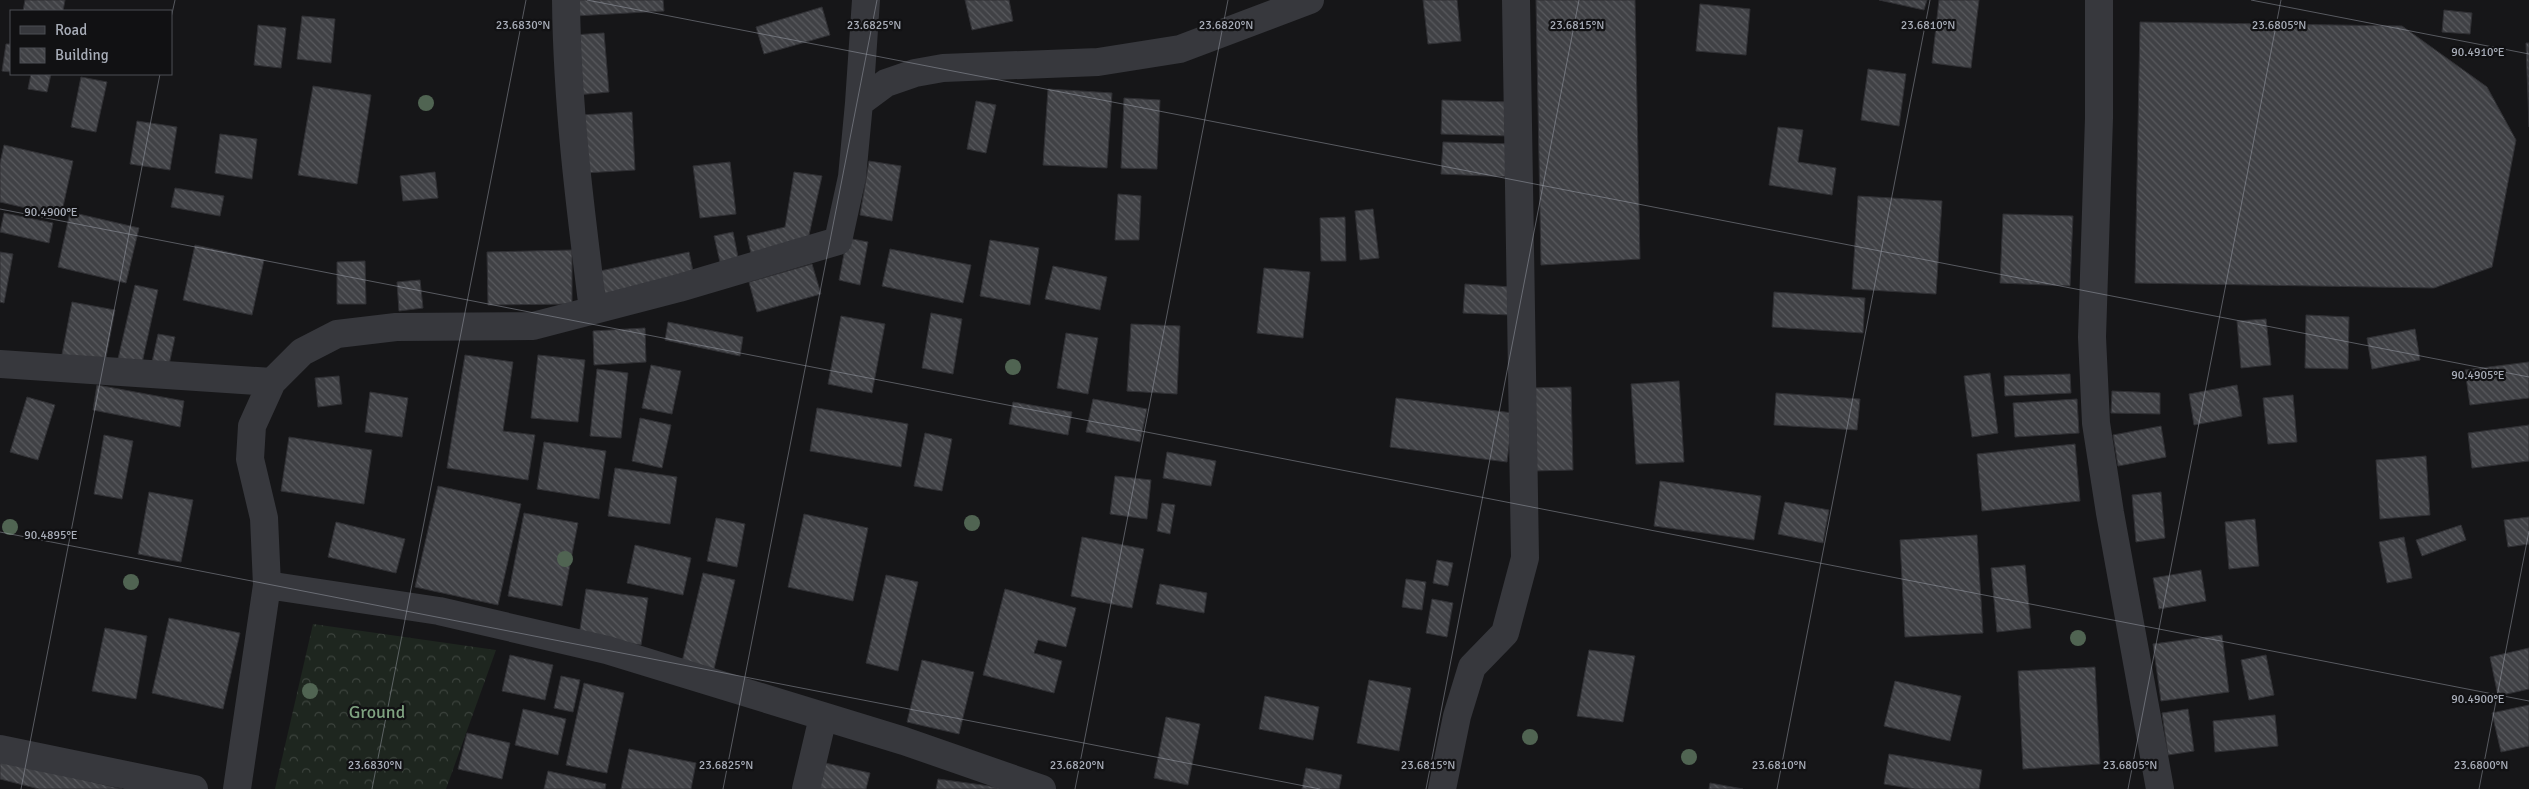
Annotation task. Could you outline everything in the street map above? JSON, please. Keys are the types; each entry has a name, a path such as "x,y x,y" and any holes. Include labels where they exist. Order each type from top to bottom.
{"street":[{"path":"566,0 567,50 578,189 593,310"},
{"path":"237,789 267,585 264,518 250,459 252,426 272,382 302,352 337,334 396,327 533,326 679,288 838,241 852,177 866,0"},
{"path":"859,103 886,83 915,73 943,68 1098,62 1180,49 1310,0"},
{"path":"1442,789 1457,716 1472,667 1505,633 1525,558 1516,0"},
{"path":"2098,0 2100,118 2092,337 2096,423 2110,513 2160,789"},
{"path":"0,364 272,382"},
{"path":"267,585 439,611 598,648 904,740 1042,789"},
{"path":"806,789 823,717"},
{"path":"0,749 194,789"}],"green space":[{"name":"Ground","path":"313,624 496,650 446,789 275,789"}],"building":[{"path":"25,0 65,0 63,10 23,10"},
{"path":"573,0 663,0 664,11 574,16"},
{"path":"965,0 1009,0 1013,21 972,30"},
{"path":"1423,0 1457,0 1461,41 1428,44"},
{"path":"1536,0 1635,0 1640,259 1541,265"},
{"path":"1879,0 1927,0 1924,10"},
{"path":"1939,0 1979,0 1971,68 1932,63"},
{"path":"1700,4 1750,9 1746,55 1696,51"},
{"path":"822,7 830,35 764,54 756,27"},
{"path":"2444,10 2472,13 2470,34 2442,32"},
{"path":"302,16 335,19 331,63 297,59"},
{"path":"2140,22 2402,26 2487,87 2516,140 2492,267 2434,288 2135,283"},
{"path":"258,25 286,28 281,68 254,65"},
{"path":"604,33 609,92 576,95 572,35"},
{"path":"2526,43 2529,43 2529,127"},
{"path":"6,44 10,44 10,72 2,71"},
{"path":"1868,69 1906,74 1899,126 1861,120"},
{"path":"31,75 51,75 47,92 28,89"},
{"path":"81,77 107,82 96,132 71,127"},
{"path":"313,86 371,95 357,184 298,175"},
{"path":"1048,89 1112,93 1107,168 1043,165"},
{"path":"1124,98 1160,100 1157,169 1121,168"},
{"path":"1442,100 1510,102 1509,136 1441,134"},
{"path":"976,101 996,105 986,153 967,149"},
{"path":"632,112 635,170 584,173 581,115"},
{"path":"137,121 177,127 170,170 130,164"},
{"path":"1778,127 1803,130 1798,162 1836,168 1832,195 1769,185"},
{"path":"220,134 257,139 252,179 215,173"},
{"path":"1443,142 1513,144 1512,177 1441,174"},
{"path":"4,145 73,161 61,216 0,202 0,163"},
{"path":"869,161 901,166 892,221 860,215"},
{"path":"730,162 736,214 700,218 693,166"},
{"path":"435,172 438,198 403,201 400,176"},
{"path":"794,172 822,176 807,244 752,258 747,236 785,227"},
{"path":"175,188 224,196 220,216 171,207"},
{"path":"1118,194 1141,196 1139,240 1115,240"},
{"path":"1858,196 1942,201 1936,294 1852,289"},
{"path":"1373,209 1379,258 1360,260 1355,211"},
{"path":"70,212 139,228 126,283 58,267"},
{"path":"4,213 53,223 49,243 0,232"},
{"path":"2003,214 2073,216 2070,286 2000,283"},
{"path":"1345,217 1346,261 1321,261 1320,218"},
{"path":"733,232 740,267 722,271 714,236"},
{"path":"847,238 868,242 860,285 839,280"},
{"path":"990,240 1039,248 1030,305 980,296"},
{"path":"195,245 264,260 252,315 183,300"},
{"path":"890,249 971,265 963,303 882,286"},
{"path":"572,250 572,304 488,305 487,252"},
{"path":"0,252 13,254 4,303 0,302"},
{"path":"689,252 694,276 605,295 600,271"},
{"path":"365,261 366,304 337,304 337,262"},
{"path":"812,264 821,294 757,312 749,282"},
{"path":"1053,266 1107,277 1100,310 1045,299"},
{"path":"1264,268 1310,272 1303,338 1257,333"},
{"path":"420,280 423,308 399,311 397,282"},
{"path":"1465,284 1512,287 1511,315 1463,313"},
{"path":"135,285 158,290 139,377 115,372"},
{"path":"1774,292 1865,298 1863,333 1772,327"},
{"path":"72,302 115,310 103,373 60,365"},
{"path":"931,313 962,319 953,374 922,368"},
{"path":"2306,315 2349,317 2348,369 2305,368"},
{"path":"841,316 885,324 872,393 828,384"},
{"path":"2266,319 2271,365 2241,368 2237,321"},
{"path":"668,322 743,337 740,356 665,340"},
{"path":"1131,324 1180,326 1177,394 1127,391"},
{"path":"645,328 646,362 594,365 593,331"},
{"path":"2415,329 2420,360 2372,369 2367,338"},
{"path":"1066,333 1098,338 1088,394 1057,388"},
{"path":"158,334 175,337 166,379 149,376"},
{"path":"465,355 513,362 503,431 535,435 528,480 447,468"},
{"path":"538,355 585,360 578,422 531,418"},
{"path":"2529,362 2529,398 2470,405 2465,370"},
{"path":"651,365 681,371 672,414 642,408"},
{"path":"597,369 628,373 621,438 590,436"},
{"path":"1990,373 1998,433 1972,437 1964,376"},
{"path":"2070,374 2071,393 2005,396 2004,376"},
{"path":"339,376 342,404 318,407 315,378"},
{"path":"1679,381 1684,462 1636,464 1631,384"},
{"path":"97,385 184,401 180,427 93,410"},
{"path":"2237,385 2242,416 2194,425 2189,394"},
{"path":"1571,387 1573,470 1532,471 1531,388"},
{"path":"2112,391 2160,393 2160,414 2111,413"},
{"path":"370,392 408,398 402,437 365,432"},
{"path":"1776,393 1860,399 1857,430 1774,425"},
{"path":"2293,395 2297,442 2268,444 2263,398"},
{"path":"27,397 55,405 38,460 10,452"},
{"path":"1396,398 1513,413 1507,462 1390,447"},
{"path":"1093,399 1147,409 1140,442 1086,432"},
{"path":"2077,399 2079,433 2015,437 2013,403"},
{"path":"1013,402 1072,412 1068,435 1009,424"},
{"path":"817,408 908,424 901,467 810,451"},
{"path":"640,418 671,425 662,468 632,461"},
{"path":"2529,425 2529,461 2472,468 2468,433"},
{"path":"2161,426 2166,457 2118,466 2113,435"},
{"path":"925,433 952,439 942,491 914,486"},
{"path":"104,435 133,441 122,499 94,494"},
{"path":"289,437 372,450 364,504 281,491"},
{"path":"544,442 606,451 599,499 537,489"},
{"path":"2075,444 2080,501 1982,511 1977,454"},
{"path":"1167,452 1216,461 1211,486 1163,478"},
{"path":"2426,456 2430,515 2380,519 2376,460"},
{"path":"615,468 677,477 670,524 608,516"},
{"path":"1115,476 1151,480 1147,519 1110,514"},
{"path":"1660,481 1761,496 1754,540 1654,526"},
{"path":"438,486 521,504 498,605 415,587"},
{"path":"149,492 193,500 181,562 138,554"},
{"path":"2161,492 2165,538 2136,542 2132,495"},
{"path":"1785,502 1829,510 1823,543 1778,534"},
{"path":"1162,503 1175,505 1170,534 1157,531"},
{"path":"524,513 578,523 562,606 508,596"},
{"path":"804,514 868,528 853,601 788,587"},
{"path":"2529,517 2529,544 2508,547 2504,520"},
{"path":"716,518 745,524 737,567 707,561"},
{"path":"2255,519 2259,566 2229,569 2225,522"},
{"path":"336,522 405,539 396,573 328,557"},
{"path":"2461,525 2466,540 2422,556 2416,540"},
{"path":"1977,535 1983,633 1905,637 1900,540"},
{"path":"1082,537 1144,549 1132,608 1071,596"},
{"path":"2404,537 2412,578 2387,583 2379,542"},
{"path":"635,545 691,558 683,595 627,583"},
{"path":"1437,560 1453,563 1448,586 1433,583"},
{"path":"2025,565 2031,628 1997,632 1991,568"},
{"path":"2201,570 2206,601 2159,609 2153,578"},
{"path":"703,573 735,580 714,669 682,662"},
{"path":"886,575 918,582 898,671 866,663"},
{"path":"1406,579 1426,582 1422,610 1402,607"},
{"path":"1160,584 1207,593 1204,613 1156,604"},
{"path":"586,589 648,598 641,645 579,636"},
{"path":"1005,589 1076,608 1066,647 1038,640 1034,653 1062,661 1054,693 983,675"},
{"path":"1432,599 1453,603 1447,637 1426,633"},
{"path":"169,618 240,633 223,709 152,693"},
{"path":"105,628 147,636 136,699 92,691"},
{"path":"2222,635 2229,692 2161,701 2153,644"},
{"path":"2529,648 2529,689 2498,696 2490,657"},
{"path":"1589,650 1635,656 1623,722 1577,716"},
{"path":"510,655 553,665 545,700 502,691"},
{"path":"2266,655 2274,695 2249,700 2241,660"},
{"path":"922,660 974,672 959,734 907,722"},
{"path":"2095,667 2100,764 2023,769 2018,671"},
{"path":"561,676 580,680 573,712 554,708"},
{"path":"1369,680 1411,688 1399,751 1357,743"},
{"path":"1895,681 1961,696 1950,741 1884,726"},
{"path":"584,683 624,693 607,773 566,765"},
{"path":"1265,696 1319,707 1313,740 1259,729"},
{"path":"2529,705 2529,746 2501,752 2492,713"},
{"path":"523,709 566,719 558,755 515,745"},
{"path":"2188,709 2194,751 2168,755 2162,713"},
{"path":"2275,715 2278,746 2215,752 2213,721"},
{"path":"1166,717 1200,724 1188,785 1154,778"},
{"path":"467,733 510,743 502,779 458,769"},
{"path":"629,749 696,763 691,789 621,789"},
{"path":"1889,754 1982,770 1979,789 1915,789 1884,784"},
{"path":"0,759 122,789 39,789 0,779"},
{"path":"821,762 870,773 866,789 814,789"},
{"path":"1306,768 1342,775 1339,789 1302,789"},
{"path":"548,771 606,784 605,789 544,789"},
{"path":"938,779 1004,788 1004,789 936,789"},
{"path":"1710,783 1743,789 1709,789"}]}
